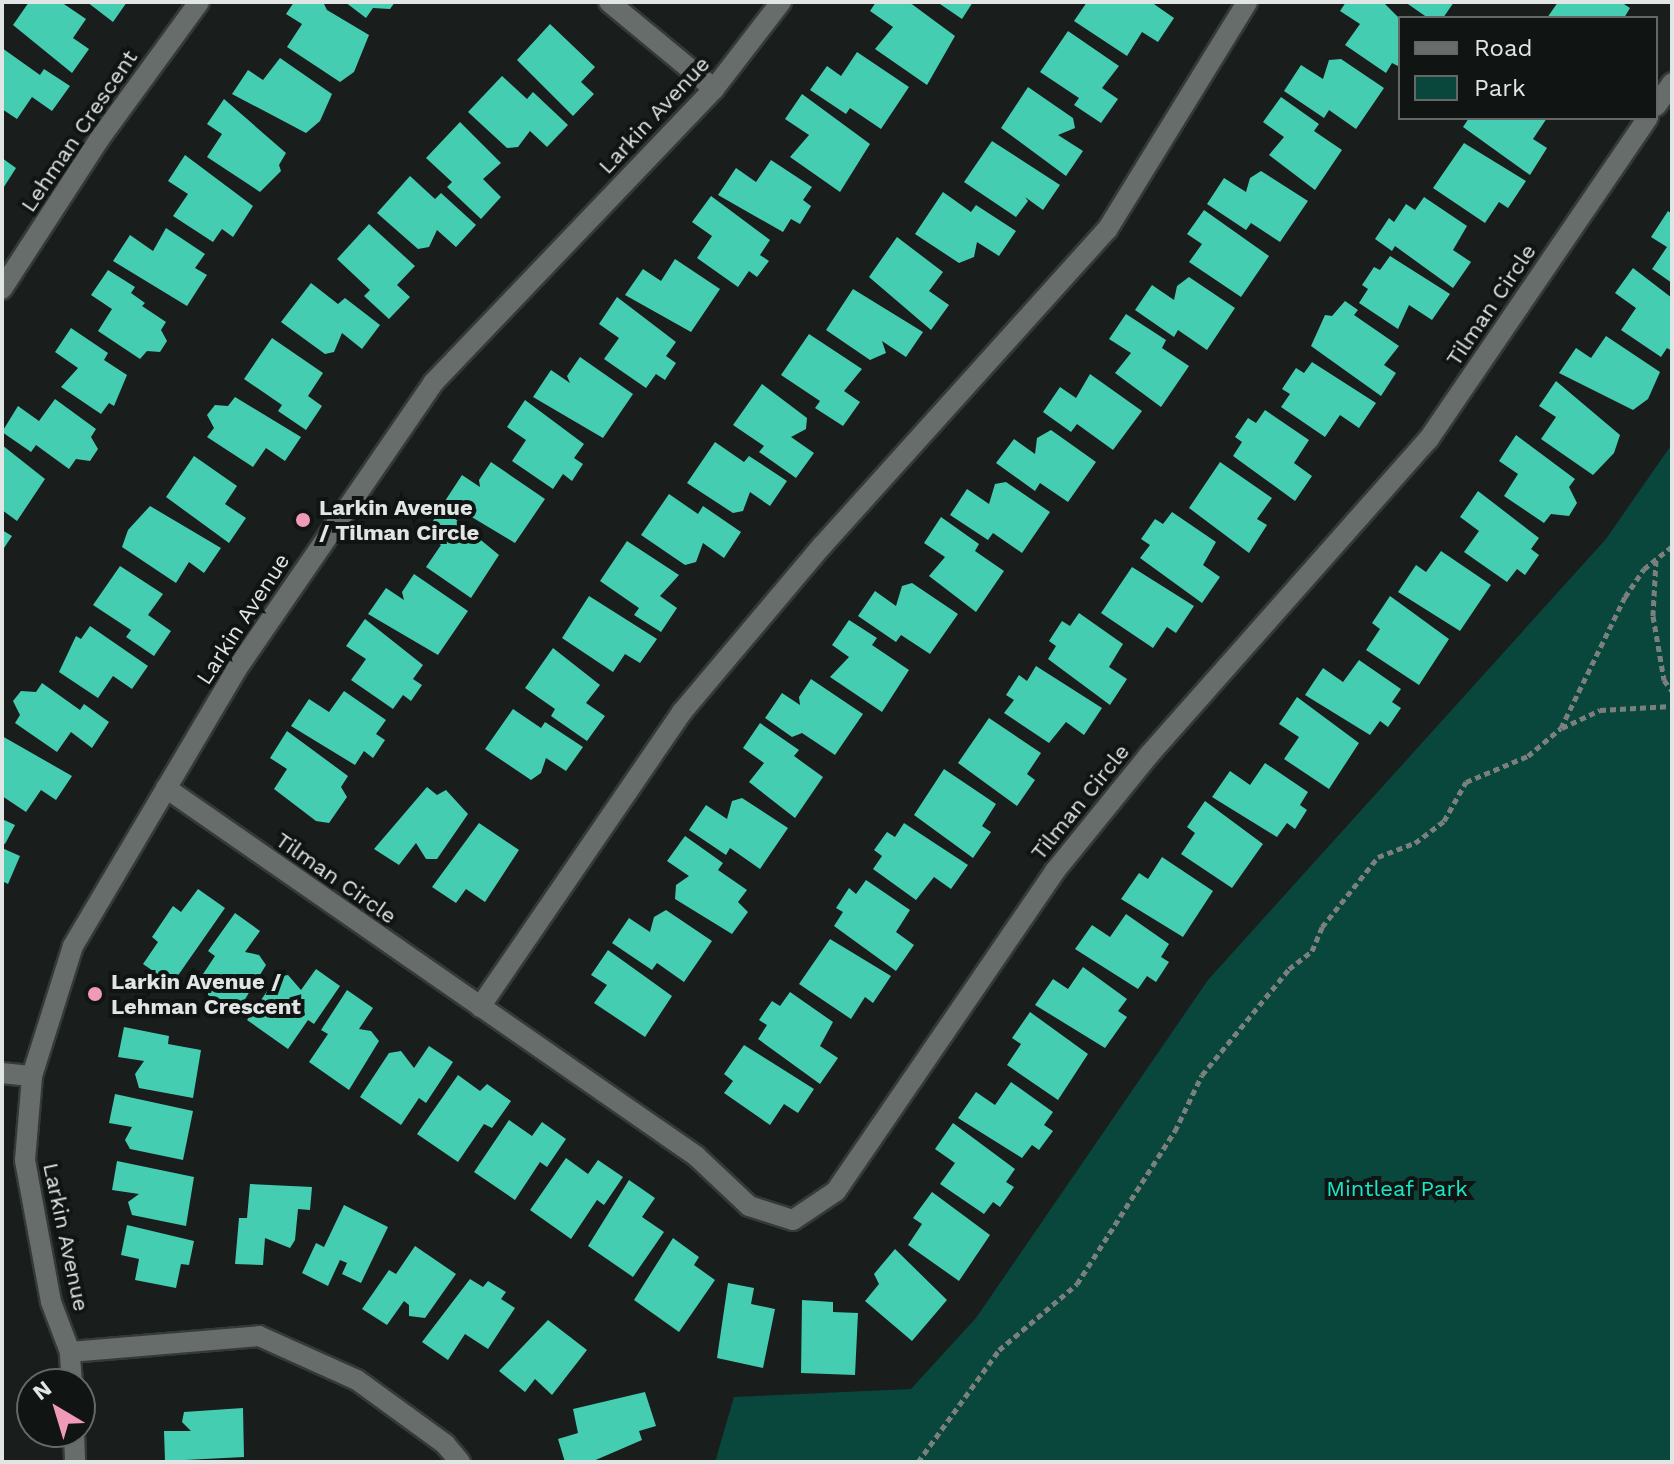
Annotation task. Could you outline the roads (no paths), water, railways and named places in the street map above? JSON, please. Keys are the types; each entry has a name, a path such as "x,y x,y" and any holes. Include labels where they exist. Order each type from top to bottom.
{"street":[{"name":"Lehman Crescent","path":"2,289 100,138 199,2"},
{"path":"609,2 714,89"},
{"name":"Larkin Avenue","path":"71,1368 70,1352 51,1302 25,1160 32,1076 73,946 236,670 433,383 714,89 781,2"},
{"path":"480,1007 682,712 822,546 1107,230 1247,2"},
{"path":"1658,103 1672,83"},
{"name":"Tilman Circle","path":"166,788 696,1156 749,1206 793,1220 836,1191 1055,871 1149,755 1428,440 1647,120"},
{"path":"2,1073 32,1076"},
{"path":"70,1352 259,1336 357,1380 445,1444 460,1462"}],"place":[{"name":"Larkin Avenue / Tilman Circle","path":"303,520"},
{"name":"Larkin Avenue / Lehman Crescent","path":"95,994"}],"park label":[{"name":"Mintleaf Park","path":"1397,1189"}]}
